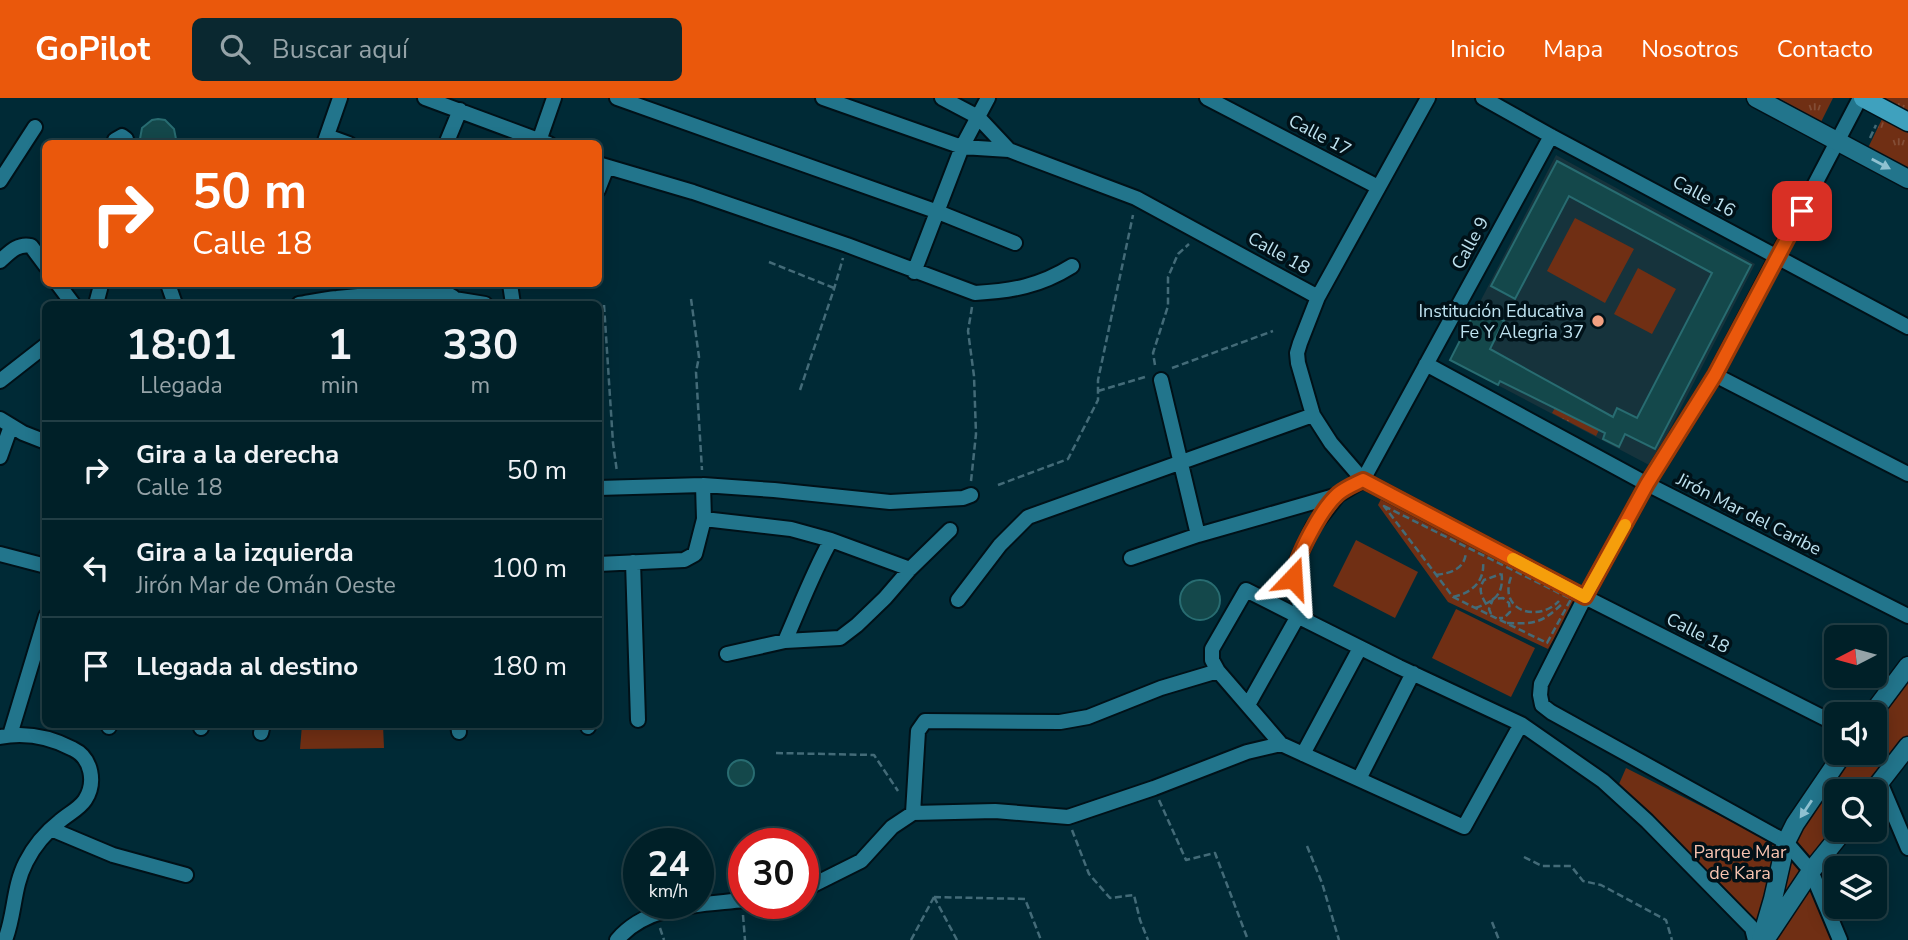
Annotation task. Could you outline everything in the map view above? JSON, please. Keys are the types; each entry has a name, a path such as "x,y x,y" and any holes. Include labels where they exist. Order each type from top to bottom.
{"main road":[{"path":"1862,98 1908,122"}],"street":[{"path":"325,140 340,98"},
{"path":"425,98 537,140"},
{"path":"543,140 554,98"},
{"path":"617,98 938,212 1015,243"},
{"path":"823,98 962,147 1009,150"},
{"name":"Calle 18","path":"942,98 978,117 1009,150 1136,198 1318,297 1297,354 1298,363 1312,415 1331,443 1363,480 1585,597 1824,718"},
{"path":"914,272 962,147 988,98"},
{"name":"Calle 17","path":"1207,98 1378,187"},
{"path":"1318,297 1429,98"},
{"name":"Calle 16","path":"1483,98 1908,327"},
{"path":"1756,98 1908,179"},
{"path":"1840,940 1811,871 1786,842 1551,712 1542,705 1541,684 1647,484 1715,375 1862,98"},
{"path":"448,140 460,110"},
{"path":"0,181 35,127"},
{"name":"Calle 9","path":"1363,480 1551,136"},
{"path":"603,165 693,192 975,293 1034,285 1072,266"},
{"path":"0,261 13,249 24,244 32,246 42,260"},
{"path":"436,287 458,299"},
{"path":"318,301 377,296 469,301"},
{"path":"0,381 42,348"},
{"name":"Jirón Mar del Caribe","path":"1426,363 1647,484 1908,616"},
{"path":"1163,374 1180,464 1198,535"},
{"path":"1715,375 1908,474"},
{"path":"958,600 1000,545 1028,517 1312,415"},
{"path":"0,457 6,423 42,440"},
{"path":"1130,558 1198,535 1338,495 1363,480"},
{"path":"602,488 703,485 890,502 963,498 971,495"},
{"path":"602,564 684,559 695,554 704,519 703,485"},
{"path":"1303,618 1293,590 1294,567 1313,527 1338,495"},
{"path":"704,519 791,529 831,540 910,569"},
{"path":"727,654 785,641 840,638 885,598 950,530"},
{"path":"785,641 817,565 831,540"},
{"path":"0,554 42,565"},
{"path":"633,562 638,720"},
{"path":"1521,724 1464,827 1281,744 1218,671 1212,660 1212,649 1246,590 1360,648 1521,724 1603,781 1647,821 1752,928 1755,940"},
{"path":"1248,705 1303,618"},
{"path":"5,940 20,875 32,851 51,829 84,801 91,780 88,764 79,752 63,744 34,736 5,736 42,628"},
{"path":"1303,754 1360,648"},
{"path":"1881,702 1908,666"},
{"path":"913,813 918,731 925,721 1060,722 1088,717 1160,688 1218,671"},
{"path":"1359,779 1413,673"},
{"path":"819,882 862,861 892,827 913,813 995,811 1068,817 1247,752 1281,744"},
{"path":"1882,779 1908,746"},
{"path":"1763,940 1786,842 1835,765"},
{"path":"1887,807 1908,848"},
{"path":"51,829 113,855 187,875"},
{"path":"1763,940 1834,842"},
{"path":"617,940 645,917 669,910 728,902"}],"path":[{"path":"1865,147 1880,118"},
{"path":"998,485 1068,458 1098,400 1098,380 1136,198"},
{"path":"1201,231 1178,254 1168,277 1168,306 1153,353 1163,374 1273,331"},
{"path":"800,390 847,245"},
{"path":"769,262 834,289"},
{"path":"971,495 976,434 975,376 968,331 975,293"},
{"path":"691,299 699,356 696,372 703,485"},
{"path":"604,305 613,443 620,487"},
{"path":"1098,391 1145,377"},
{"path":"1384,506 1465,547 1571,600 1547,643 1453,597 1384,506"},
{"path":"1436,575 1456,570 1466,557 1465,547"},
{"path":"1453,597 1465,594 1480,580 1484,569 1482,555"},
{"path":"1475,608 1493,599 1502,588 1499,564"},
{"path":"1513,570 1507,591 1514,605 1537,613 1555,606 1566,597"},
{"path":"1486,604 1480,586 1484,580 1501,574"},
{"path":"1505,622 1532,623 1543,620 1566,597"},
{"path":"1493,599 1503,598 1509,603 1510,612 1504,618 1494,617"},
{"path":"1493,599 1489,609 1494,617"},
{"path":"776,753 874,755 897,790"},
{"path":"1154,788 1186,860 1215,853 1248,940"},
{"path":"1068,817 1089,874 1110,898 1134,895 1148,940"},
{"path":"1307,846 1322,883 1339,940"},
{"path":"1524,857 1542,866 1571,866 1583,881 1601,885 1666,920 1672,940"},
{"path":"911,940 934,897"},
{"path":"934,897 957,940"},
{"path":"934,897 1025,899 1041,940"},
{"path":"743,919 745,940"},
{"path":"1492,922 1499,940"},
{"path":"659,925 664,940"}],"shaded area":[{"name":"Institución Educativa Fe Y Alegria 37","path":"1556,155 1755,264 1651,466 1450,360"}],"green space":[{"path":"1778,98 1833,98 1821,122"},
{"path":"1908,98 1908,112 1883,99"},
{"path":"1882,119 1908,133 1908,169 1868,148"},
{"path":"1575,218 1634,249 1605,303 1547,271"},
{"path":"1638,268 1676,289 1652,334 1614,314"},
{"path":"1555,408 1599,430 1596,436 1552,413"},
{"path":"1382,497 1578,598 1548,649 1448,602 1378,505"},
{"path":"1356,540 1418,572 1395,618 1333,586"},
{"path":"1456,609 1535,648 1511,697 1432,658"},
{"path":"1908,673 1908,738 1876,779 1833,779 1843,765 1887,765 1887,702"},
{"path":"302,728 383,728 384,748 300,749"},
{"name":"Parque Mar de Kara","path":"1626,768 1780,846 1759,929 1619,784"},
{"path":"1824,793 1826,842 1810,861 1791,842"},
{"path":"1790,853 1802,872 1767,930"},
{"path":"1809,875 1824,911 1824,919 1827,919 1836,940 1766,940"}],"building":[{"path":"152,120 165,120 174,129 176,140 140,140 142,128"},
{"path":"1557,161 1751,265 1655,449 1625,434 1619,447 1603,439 1605,433 1500,381 1498,385 1450,360 1477,307 1504,321 1490,349 1613,417 1617,408 1637,418 1712,273 1569,196 1515,299 1491,286"},
{"path":"1200,580 1208,581 1214,586 1219,592 1219,608 1214,614 1208,619 1200,620 1192,619 1186,614 1181,608 1180,600 1181,592 1186,586 1192,581"},
{"path":"741,760 750,764 754,773 750,782 741,786 732,782 728,773 732,764"}],"slow traffic":[{"path":"1513,559 1585,597 1625,525"}],"place":[{"name":"Institución Educativa Fe Y Alegria 37","path":"1598,321"}],"route":[{"path":"1293,578 1294,567 1313,527 1338,495 1363,480 1585,597 1647,484 1715,375 1802,211"}]}
